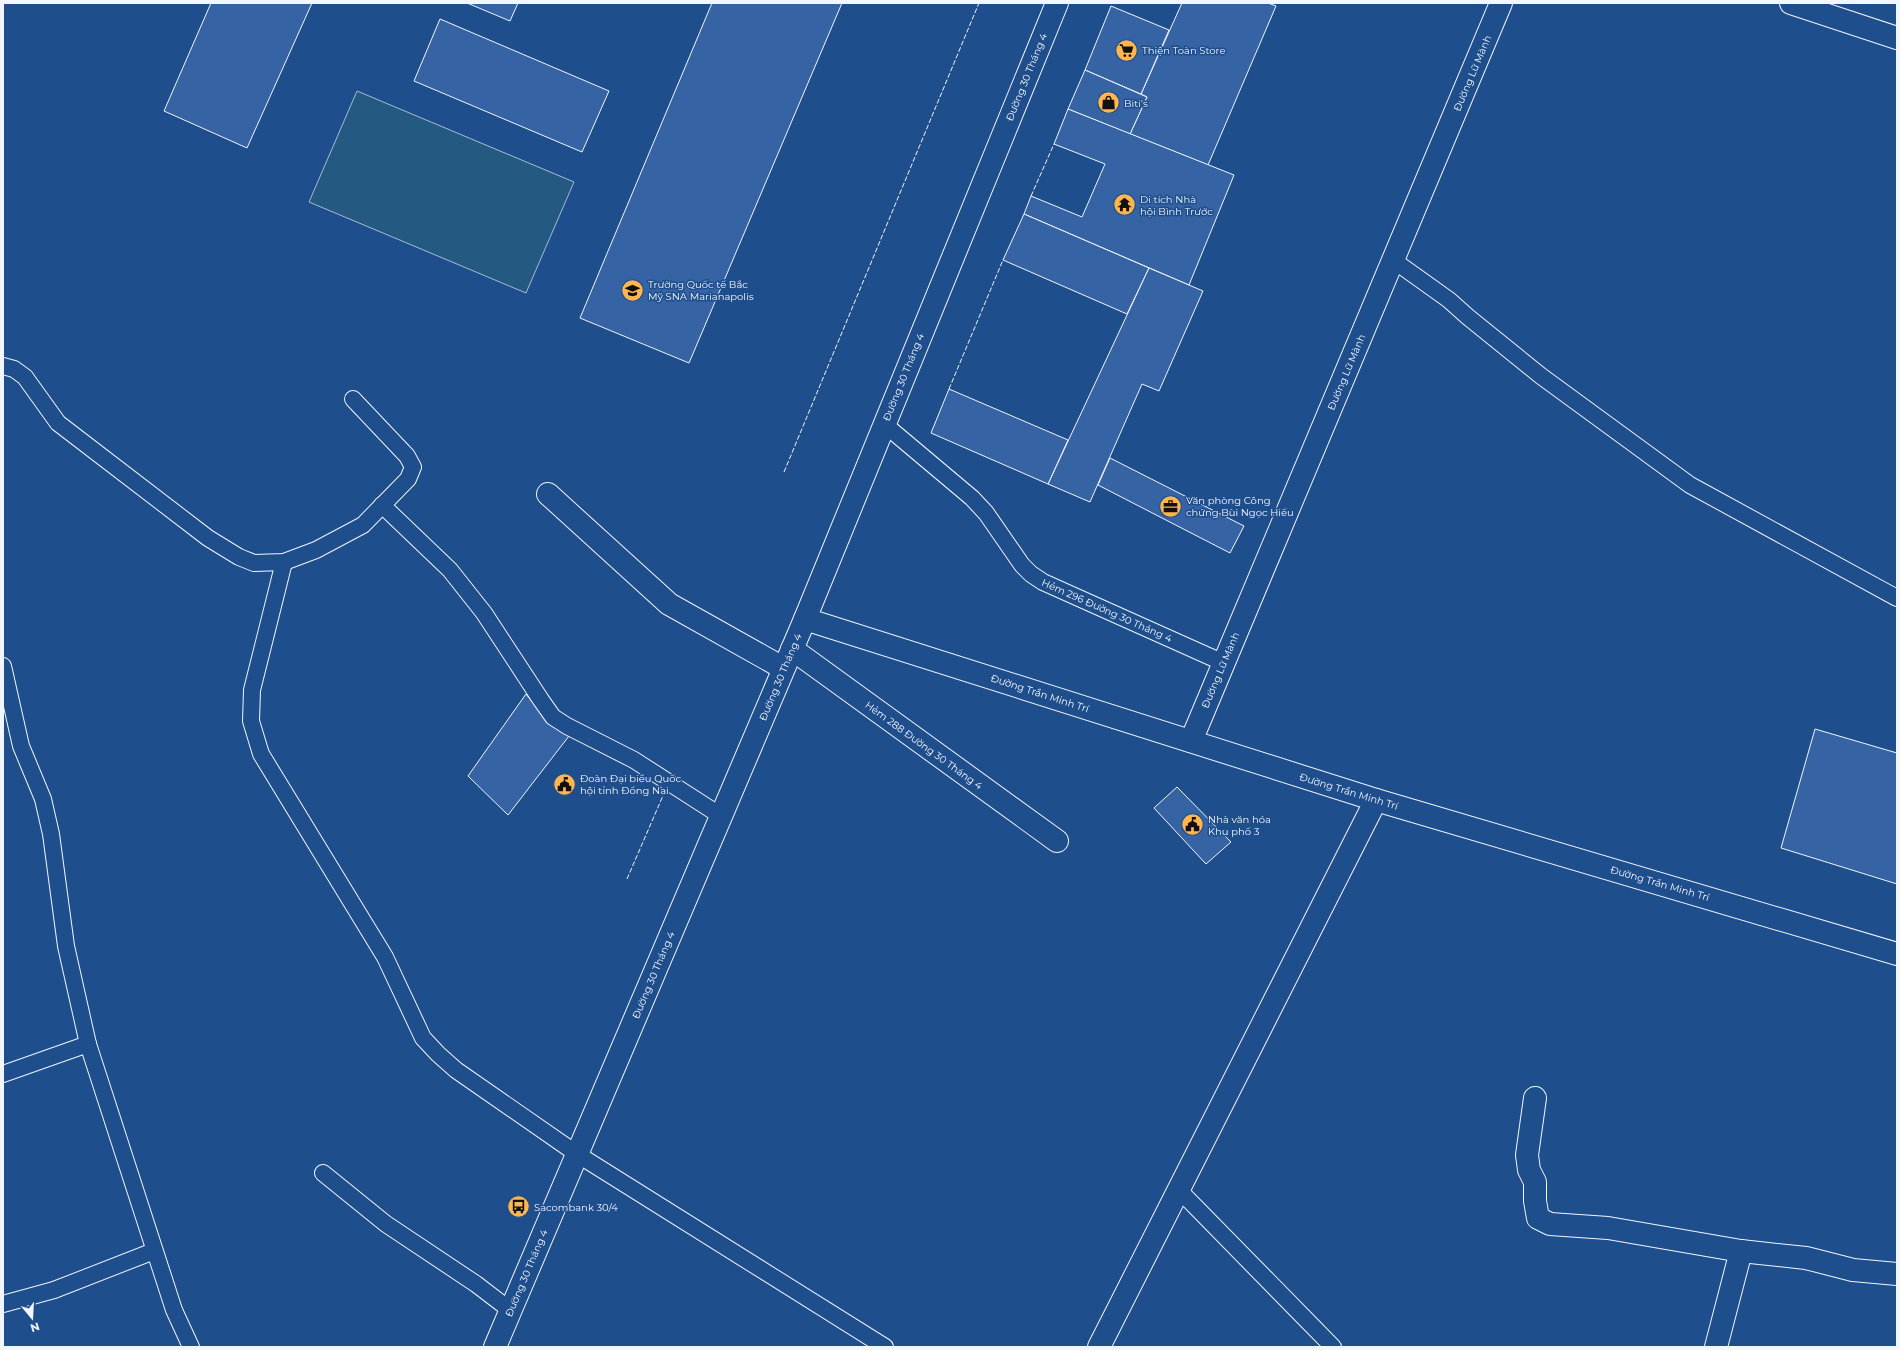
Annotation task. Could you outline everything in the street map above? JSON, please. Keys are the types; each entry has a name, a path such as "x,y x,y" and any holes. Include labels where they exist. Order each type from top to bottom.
{"street":[{"name":"Đường 30 Tháng 4","path":"495,1347 788,659 1057,3"},
{"name":"Đường Lữ Mành","path":"1190,741 1501,3"},
{"path":"1791,3 1897,38"},
{"name":"Hẻm 288 Đường 30 Tháng 4","path":"548,494 668,604 788,659 1057,841"},
{"name":"Đường Trần Minh Trí","path":"804,619 1376,800 1897,954"},
{"path":"1099,1347 1376,800"},
{"path":"1535,1098 1527,1155 1528,1170 1535,1182 1535,1201 1538,1218 1550,1224 1608,1228 1741,1251 1806,1258 1853,1270 1897,1274"},
{"path":"1716,1347 1741,1251"}],"lane":[{"path":"1393,260 1449,300 1468,318 1541,376 1690,485 1897,598"},
{"path":"3,366 14,369 25,377 58,423 208,538 239,557 254,563 284,562 316,550 363,525 408,478 413,467 407,456 353,399"},
{"name":"Hẻm 296 Đường 30 Tháng 4","path":"884,424 972,498 986,513 1013,554 1031,574 1043,582 1224,663"},
{"path":"382,505 450,570 484,613 540,700 553,716 567,726 634,760 721,816"},
{"path":"284,562 252,690 251,721 261,754 384,957 423,1038 456,1070 577,1154 885,1347"},
{"path":"3,666 21,746 45,806 51,834 66,946 88,1044 174,1310 191,1347"},
{"path":"3,1074 88,1044"},
{"path":"323,1173 386,1224 476,1284 510,1310"},
{"path":"1179,1190 1333,1347"},
{"path":"3,1304 54,1290 154,1251"}],"shaded area":[{"path":"357,91 574,182 526,293 309,202"}],"building":[{"path":"211,3 312,3 247,148 164,111"},
{"path":"467,3 518,3 510,21"},
{"path":"712,3 842,3 689,363 580,318"},
{"path":"1182,3 1268,3 1276,6 1208,165 1130,134 1147,97 1141,94"},
{"name":"Thiện Toàn Store","path":"1111,6 1169,30 1141,94 1085,70"},
{"path":"440,19 609,91 582,152 414,81"},
{"name":"Biti's","path":"1085,70 1147,97 1130,134 1068,109"},
{"name":"Di tích Nhà hội Bình Trước","path":"1068,109 1234,175 1189,285 1024,214 1031,196 1082,217 1105,164 1054,144"},
{"path":"1024,214 1149,268 1127,314 1003,260"},
{"path":"1149,268 1203,291 1159,391 1142,384 1090,502 1048,484"},
{"path":"949,389 1068,440 1048,484 931,433"},
{"name":"Văn phòng Công chứng Bùi Ngọc Hiếu","path":"1110,458 1244,526 1230,553 1098,485"},
{"path":"526,694 547,721 569,736 508,815 468,776"},
{"path":"1815,729 1897,753 1897,884 1781,848"},
{"name":"Nhà văn hóa Khu phố 3","path":"1177,787 1231,842 1206,864 1154,808"}],"fence":[{"path":"784,472 979,3"},
{"path":"1031,196 1054,144"},
{"path":"949,389 1003,260"},
{"path":"627,879 665,791"}],"place":[{"name":"Thiện Toàn Store","path":"1127,50"},
{"name":"Biti's","path":"1108,103"},
{"name":"Di tích Nhà hội Bình Trước","path":"1125,205"},
{"name":"Trường Quốc tế Bắc Mỹ SNA Marianapolis","path":"633,290"},
{"name":"Văn phòng Công chứng Bùi Ngọc Hiếu","path":"1171,506"},
{"name":"Đoàn Đại biểu Quốc hội tỉnh Đồng Nai","path":"565,784"},
{"name":"Nhà văn hóa Khu phố 3","path":"1192,825"},
{"name":"Sacombank 30/4","path":"519,1207"}]}
